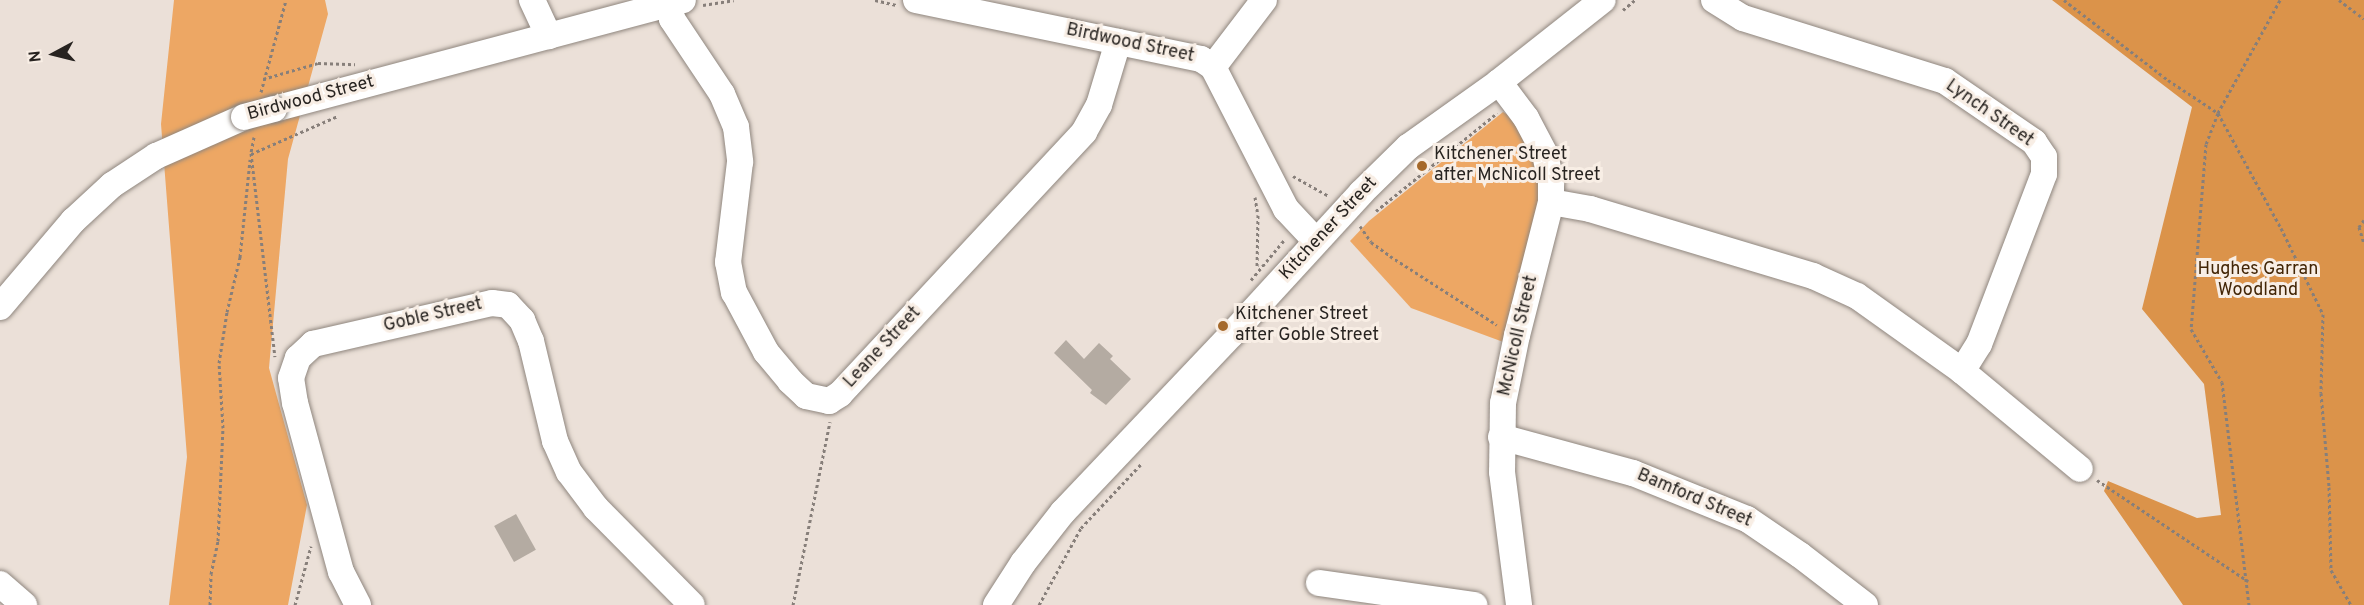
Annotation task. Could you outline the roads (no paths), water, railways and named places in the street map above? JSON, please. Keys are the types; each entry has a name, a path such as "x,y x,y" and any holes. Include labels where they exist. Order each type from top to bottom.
{"street":[{"path":"532,0 549,36"},
{"name":"Birdwood Street","path":"916,0 985,7 1118,42 1200,59 1214,67 1286,209 1316,241"},
{"path":"1214,67 1264,0"},
{"name":"Kitchener Street","path":"996,605 1023,562 1063,512 1232,334 1316,241 1408,147 1498,82 1603,0"},
{"name":"Lynch Street","path":"1714,0 1743,18 1945,81 2034,142 2044,158 2044,174 1979,344 1962,371"},
{"name":"Birdwood Street","path":"0,307 73,221 112,185 156,156 258,115 549,36 683,4"},
{"name":"Leane Street","path":"683,4 672,19 722,94 736,127 740,162 728,262 734,292 765,352 790,381 806,396 829,401 1084,132 1099,105 1118,42"},
{"name":"McNicoll Street","path":"1498,82 1526,118 1545,154 1551,183 1551,202 1517,335 1503,403 1502,472 1519,605"},
{"path":"1551,202 1590,209 1813,276 1857,296 1962,371 2080,469"},
{"name":"Goble Street","path":"358,605 341,572 295,403 291,378 298,358 313,344 492,303 508,305 522,320 531,341 555,441 570,472 596,508 692,605"},
{"name":"Bamford Street","path":"1501,437 1633,473 1747,519 1800,555 1865,605"},
{"path":"1319,583 1474,605"},
{"path":"0,584 24,605"}],"place":[{"name":"Kitchener Street after McNicoll Street","path":"1422,166"},
{"name":"Kitchener Street after Goble Street","path":"1223,326"}],"park label":[{"name":"Hughes Garran Woodland","path":"2258,281"}]}
